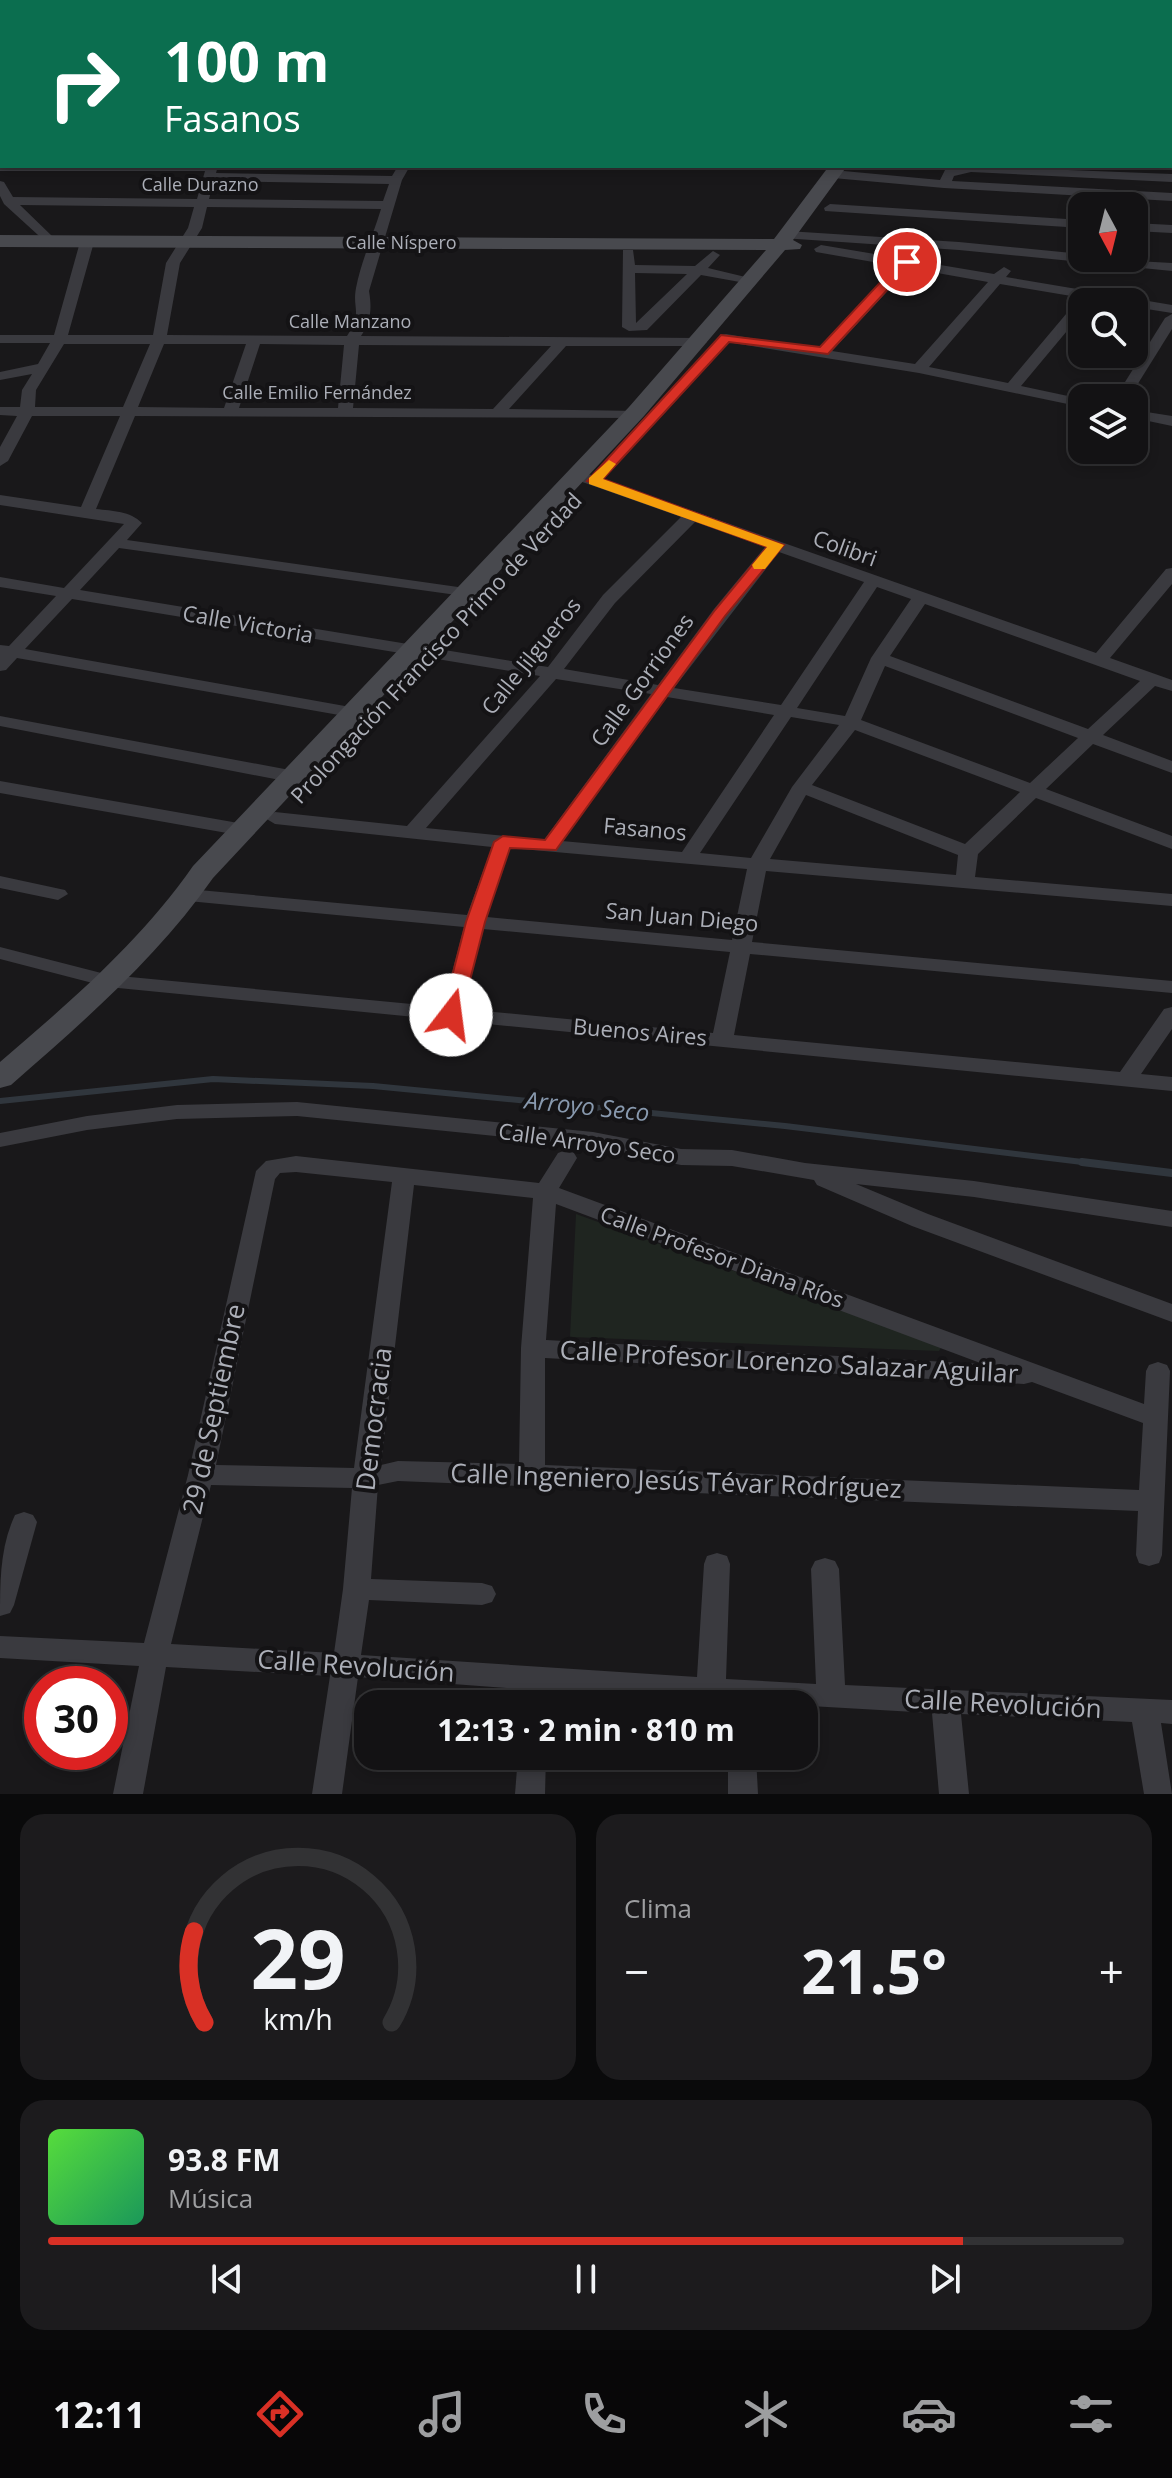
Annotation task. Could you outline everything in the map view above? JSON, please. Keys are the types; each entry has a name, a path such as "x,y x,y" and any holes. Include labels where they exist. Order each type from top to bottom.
{"main road":[{"path":"795,240 830,208 846,171"},
{"path":"795,240 846,171"},
{"name":"Calle Níspero","path":"0,241 376,243 795,240"},
{"name":"Prolongación Francisco Primo de Verdad","path":"1,1077 108,981 188,895 203,872 244,830 303,778 586,478 635,414 751,280 795,240"},
{"name":"Prolongación Francisco Primo de Verdad","path":"188,895 220,876 275,818 356,713 420,653 465,593 726,338 795,240"}],"street":[{"path":"70,168 211,170 396,180"},
{"path":"345,414 352,340 362,324 365,307 362,291 396,180 403,168"},
{"path":"944,182 954,170 971,168 1172,178"},
{"path":"87,512 159,340 173,263 195,228 211,170"},
{"path":"846,171 944,182 1093,192"},
{"path":"1137,176 1138,192"},
{"path":"0,185 9,201 49,241"},
{"path":"1148,196 1172,197"},
{"name":"Calle Durazno","path":"9,201 390,205"},
{"path":"830,208 1068,223"},
{"path":"1148,229 1172,229"},
{"path":"795,240 1019,252 1172,309"},
{"path":"795,240 998,279 1097,282 1172,267"},
{"path":"0,461 27,410 29,390 60,339 87,242"},
{"path":"919,369 1019,252"},
{"path":"628,253 629,327 635,329 642,327 713,255"},
{"path":"823,352 907,262"},
{"path":"629,269 697,270 751,280"},
{"path":"1012,388 1097,282"},
{"path":"1131,384 1172,318"},
{"path":"726,338 919,369 1068,400"},
{"name":"Calle Manzano","path":"0,339 700,342"},
{"path":"230,413 255,339"},
{"path":"497,413 563,341"},
{"path":"0,376 42,367"},
{"path":"0,384 29,390"},
{"name":"Calle Emilio Fernández","path":"0,411 635,414"},
{"path":"1148,417 1172,421"},
{"name":"Colibri","path":"586,478 1172,686"},
{"path":"0,500 132,519 134,523 68,594 4,656"},
{"name":"Calle Jilgueros","path":"411,833 552,673 609,599 693,515"},
{"path":"116,543 465,593"},
{"name":"Calle Gorriones","path":"549,846 720,613 776,545"},
{"path":"1099,660 1172,573"},
{"path":"688,857 873,581"},
{"name":"Calle Victoria","path":"0,582 851,722 1172,843"},
{"path":"722,1040 758,863 801,787 851,722 880,658 920,599"},
{"path":"4,656 356,713"},
{"path":"880,658 1172,767"},
{"path":"965,880 968,852 1152,679"},
{"path":"0,721 303,778"},
{"path":"0,787 244,830"},
{"path":"801,787 968,852"},
{"name":"Fasanos","path":"275,818 503,842 1172,900"},
{"path":"451,1015 475,922 503,842"},
{"path":"0,882 58,894"},
{"name":"San Juan Diego","path":"188,895 1172,987"},
{"name":"Buenos Aires","path":"0,953 108,981 1172,1084"},
{"path":"1125,1080 1172,1014"},
{"name":"Calle Arroyo Seco","path":"0,1140 87,1123 177,1112 297,1109 593,1139 681,1157 732,1158 805,1171 974,1189 1172,1219"},
{"path":"532,1474 533,1348 545,1191 566,1158"},
{"name":"Calle Profesor Diana Ríos","path":"274,1166 296,1164 545,1191 1155,1418"},
{"name":"29 de Septiembre","path":"128,1794 155,1654 201,1475 264,1176 274,1166"},
{"path":"805,1171 920,1220 1172,1313"},
{"name":"Democracia","path":"327,1794 357,1589 366,1478 404,1174"},
{"name":"Calle Profesor Lorenzo Salazar Aguilar","path":"533,1348 1044,1376"},
{"path":"1149,1555 1158,1371"},
{"name":"Calle Ingeniero Jesús Tévar Rodríguez","path":"201,1475 366,1478 398,1471 532,1474 1152,1501"},
{"path":"0,1605 24,1522"},
{"path":"711,1689 717,1564"},
{"path":"825,1569 831,1696"},
{"path":"357,1589 482,1594"},
{"name":"Calle Revolución","path":"0,1647 345,1665 528,1690"},
{"name":"Calle Revolución","path":"623,1690 714,1690"},
{"name":"Calle Revolución","path":"818,1696 1158,1711"},
{"path":"945,1701 954,1794"},
{"path":"1158,1711 1159,1794"},
{"path":"530,1794 531,1770"},
{"path":"742,1770 743,1794"}],"shaded area":[{"path":"576,1214 942,1346 939,1351 570,1337"}],"waterway":[{"name":"Arroyo Seco","path":"0,1101 213,1079 373,1086 785,1126 1099,1164"},
{"name":"Arroyo Seco","path":"1082,1162 1172,1173"}],"slow traffic":[{"path":"609,464 594,481 776,545 760,565"}],"route":[{"path":"451,1015 475,922 503,842 549,846 720,613 776,545 594,481 726,338 823,352 907,262"}]}
